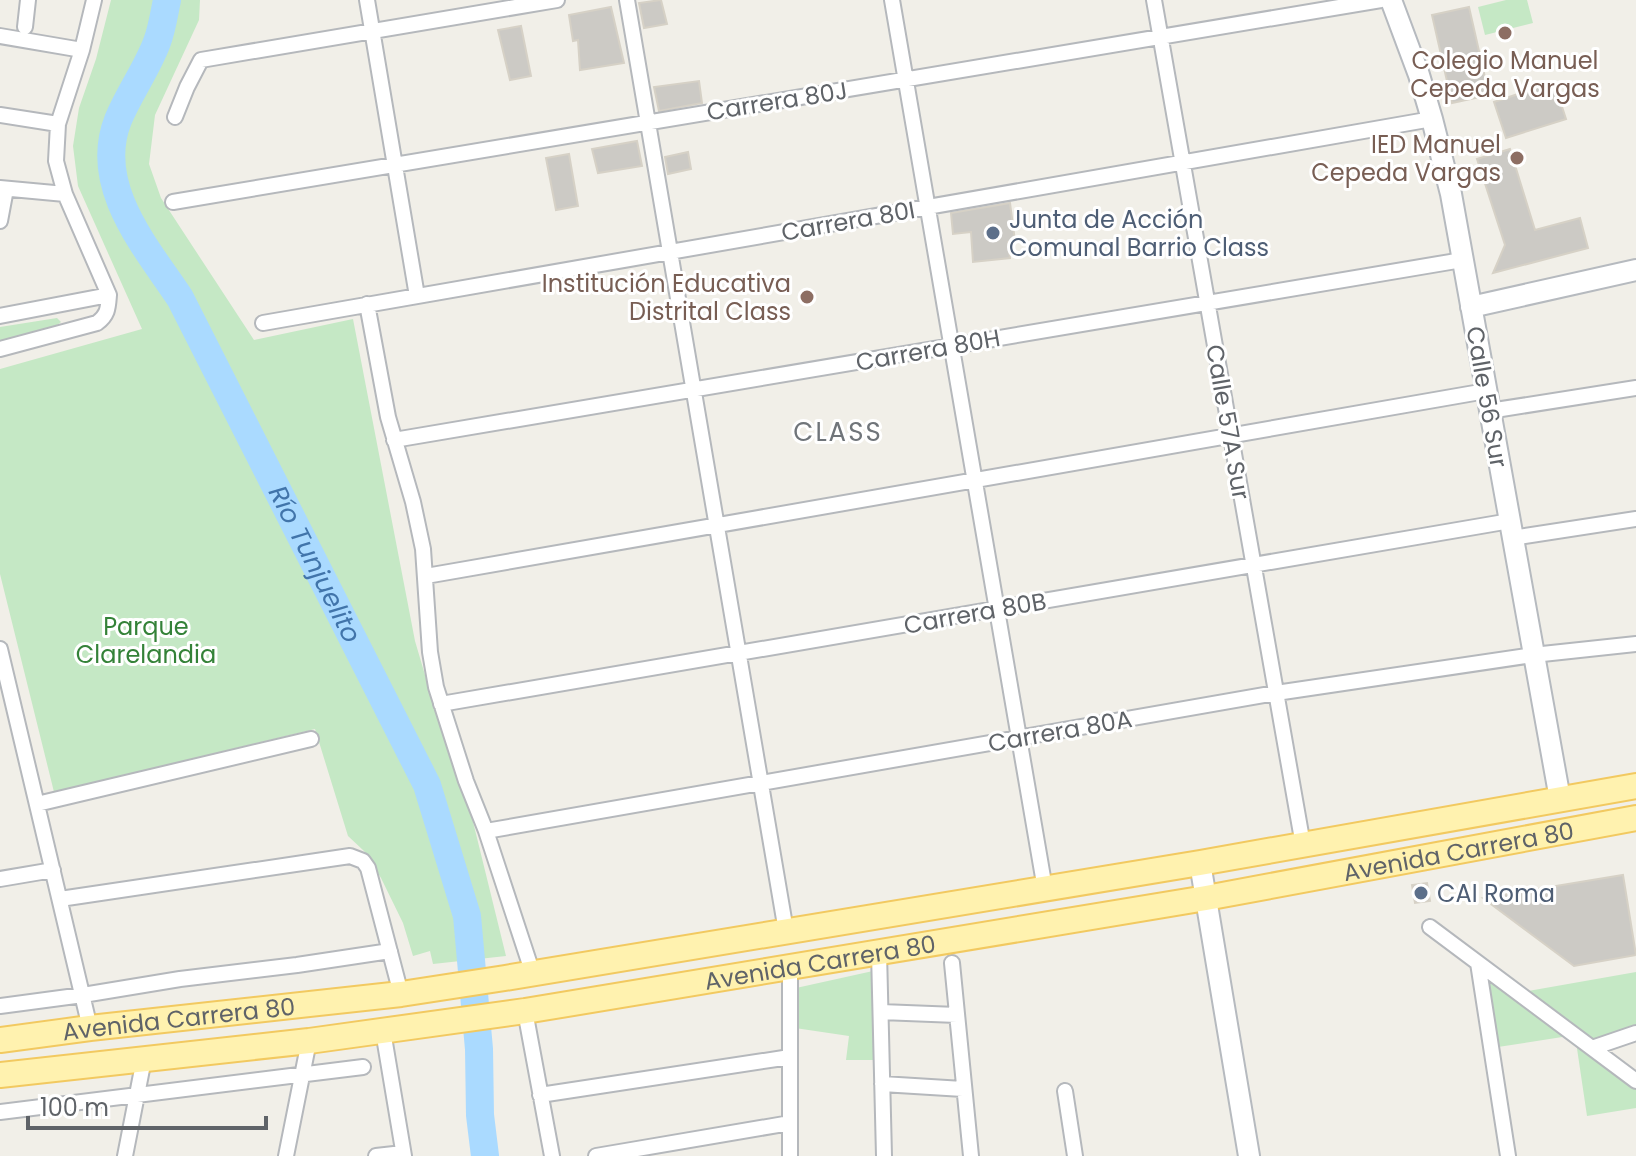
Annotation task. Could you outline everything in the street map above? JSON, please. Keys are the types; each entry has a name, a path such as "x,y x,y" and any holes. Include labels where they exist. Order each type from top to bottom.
{"main road":[{"name":"Avenida Carrera 80","path":"0,1040 401,994 533,974 1200,863 1636,786"},
{"name":"Avenida Carrera 80","path":"0,1075 309,1041 519,1012 1206,898 1636,818"}],"street":[{"path":"25,27 28,0"},
{"path":"0,349 97,323 108,311 109,295 65,194 56,161 58,124 82,50 94,0"},
{"path":"367,0 417,296"},
{"path":"175,117 201,60 557,0"},
{"path":"627,0 786,931"},
{"path":"892,0 1045,889"},
{"name":"Calle 57A Sur","path":"1154,0 1303,845"},
{"name":"Carrera 80J","path":"173,202 1381,0"},
{"name":"Calle 56 Sur","path":"1391,0 1419,75 1451,194 1560,799"},
{"path":"0,36 82,50"},
{"path":"0,115 58,124"},
{"name":"Carrera 80I","path":"263,323 1432,119"},
{"path":"0,221 3,188 65,194"},
{"name":"Carrera 80H","path":"394,440 1462,260"},
{"path":"1471,307 1636,270"},
{"path":"0,316 109,295"},
{"path":"367,304 388,417 423,549 430,652 441,704 533,974"},
{"path":"426,576 1231,436 1488,401 1636,388"},
{"name":"Carrera 80B","path":"441,704 1253,565 1511,530 1636,519"},
{"name":"Carrera 80A","path":"486,831 1276,693 1533,655 1636,644"},
{"path":"0,649 90,1028"},
{"path":"37,804 311,739"},
{"path":"60,899 350,856 363,861 368,868 401,994"},
{"path":"1200,863 1249,1156"},
{"path":"0,879 53,870"},
{"path":"1430,927 1636,1081"},
{"path":"0,1006 390,951"},
{"path":"879,952 884,1156"},
{"path":"952,963 971,1156"},
{"path":"1478,963 1508,1156"},
{"path":"790,967 790,1156"},
{"path":"519,1012 552,1156"},
{"path":"881,1012 957,1015"},
{"path":"376,1156 403,1154 383,1031"},
{"path":"1592,1048 1636,1033"},
{"path":"286,1156 309,1041"},
{"path":"540,1095 790,1057"},
{"path":"125,1156 144,1059"},
{"path":"0,1112 363,1067"},
{"path":"882,1084 963,1089"},
{"path":"1065,1091 1075,1156"},
{"path":"596,1156 790,1123"}],"green space":[{"name":"Parque Clarelandia","path":"111,0 200,0 199,20 155,115 149,164 161,198 254,340 353,319 415,641 435,709 463,781 506,956 433,964 430,951 413,956 403,923 381,878 364,851 348,836 315,729 54,792 0,574 0,369 142,329 78,186 73,146 79,108"},
{"path":"1506,0 1527,0 1533,23 1485,35 1478,7"},
{"path":"57,318 61,322 56,326 0,341 0,327"},
{"path":"873,971 875,1060 846,1060 849,1036 795,1028 796,988"},
{"path":"1636,972 1636,1033 1593,1048 1636,1081 1636,1108 1587,1116 1575,1035 1498,1047 1486,975 1511,994"}],"building":[{"path":"661,0 667,24 644,28 639,3"},
{"path":"611,7 624,63 580,70 578,40 573,41 569,15"},
{"path":"1469,7 1489,95 1452,103 1432,15"},
{"path":"521,26 531,76 510,80 498,30"},
{"path":"699,81 702,103 659,111 654,87"},
{"path":"1554,82 1566,119 1506,138 1494,102"},
{"path":"637,141 642,166 598,173 592,149"},
{"path":"1510,149 1535,230 1580,218 1588,248 1493,273 1505,245 1477,159"},
{"path":"688,152 691,169 668,174 665,157"},
{"path":"569,154 578,206 556,210 546,158"},
{"name":"Junta de Acción Comunal Barrio Class","path":"1010,203 1015,241 1008,242 1010,258 973,262 971,232 953,234 951,213"},
{"path":"1623,875 1636,955 1574,966 1483,898"},
{"name":"CAI Roma","path":"1427,883 1430,901 1415,903 1412,885"}],"waterway":[{"name":"Río Tunjuelito","path":"167,0 157,42 118,120 112,145 112,168 117,192 139,237 180,298 427,785 467,916 485,1156"}],"place":[{"name":"Colegio Manuel Cepeda Vargas","path":"1505,33"},
{"name":"IED Manuel Cepeda Vargas","path":"1517,158"},
{"name":"Junta de Acción Comunal Barrio Class","path":"993,233"},
{"name":"Institución Educativa Distrital Class","path":"807,297"},
{"name":"CAI Roma","path":"1421,893"}],"district":[{"name":"CLASS","path":"838,432"}]}
